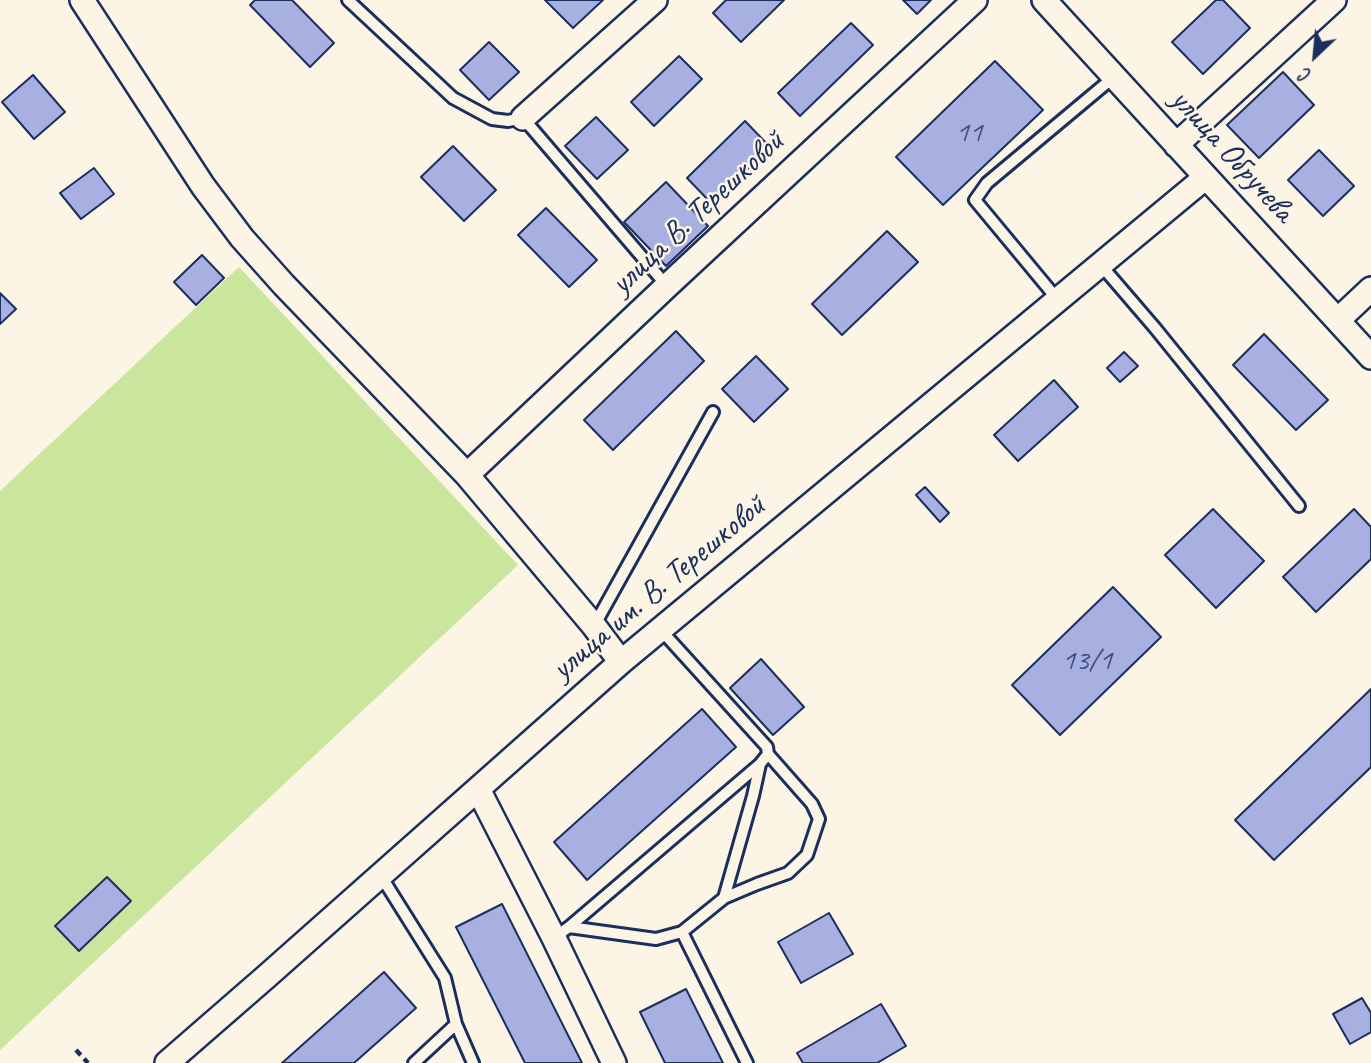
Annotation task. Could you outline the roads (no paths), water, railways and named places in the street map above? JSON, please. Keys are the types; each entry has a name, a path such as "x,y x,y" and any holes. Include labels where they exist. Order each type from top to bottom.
{"street":[{"path":"82,0 203,186 242,238 467,475 621,662"},
{"path":"523,118 655,0"},
{"name":"улица В. Терешковой","path":"467,475 975,0"},
{"name":"улица Обручева","path":"1044,0 1371,357"},
{"path":"1176,145 1334,0"},
{"name":"улица им. В. Терешковой","path":"167,1063 621,662 1206,177"},
{"path":"1338,320 1371,289"},
{"path":"478,789 561,933 614,1063"}],"lane":[{"path":"348,0 453,98 492,119 508,121 523,118 667,286"},
{"path":"1058,300 975,200 987,183 1115,76"},
{"path":"1100,264 1299,506"},
{"path":"594,626 713,412"},
{"path":"561,933 656,939 682,932 724,898 788,873 807,855 819,819 812,804 768,754 767,747 660,629"},
{"path":"561,933 760,764 768,754"},
{"path":"724,898 760,764"},
{"path":"381,876 445,978 456,1024 473,1063"},
{"path":"682,932 747,1063"},
{"path":"414,1063 456,1024"}]}
